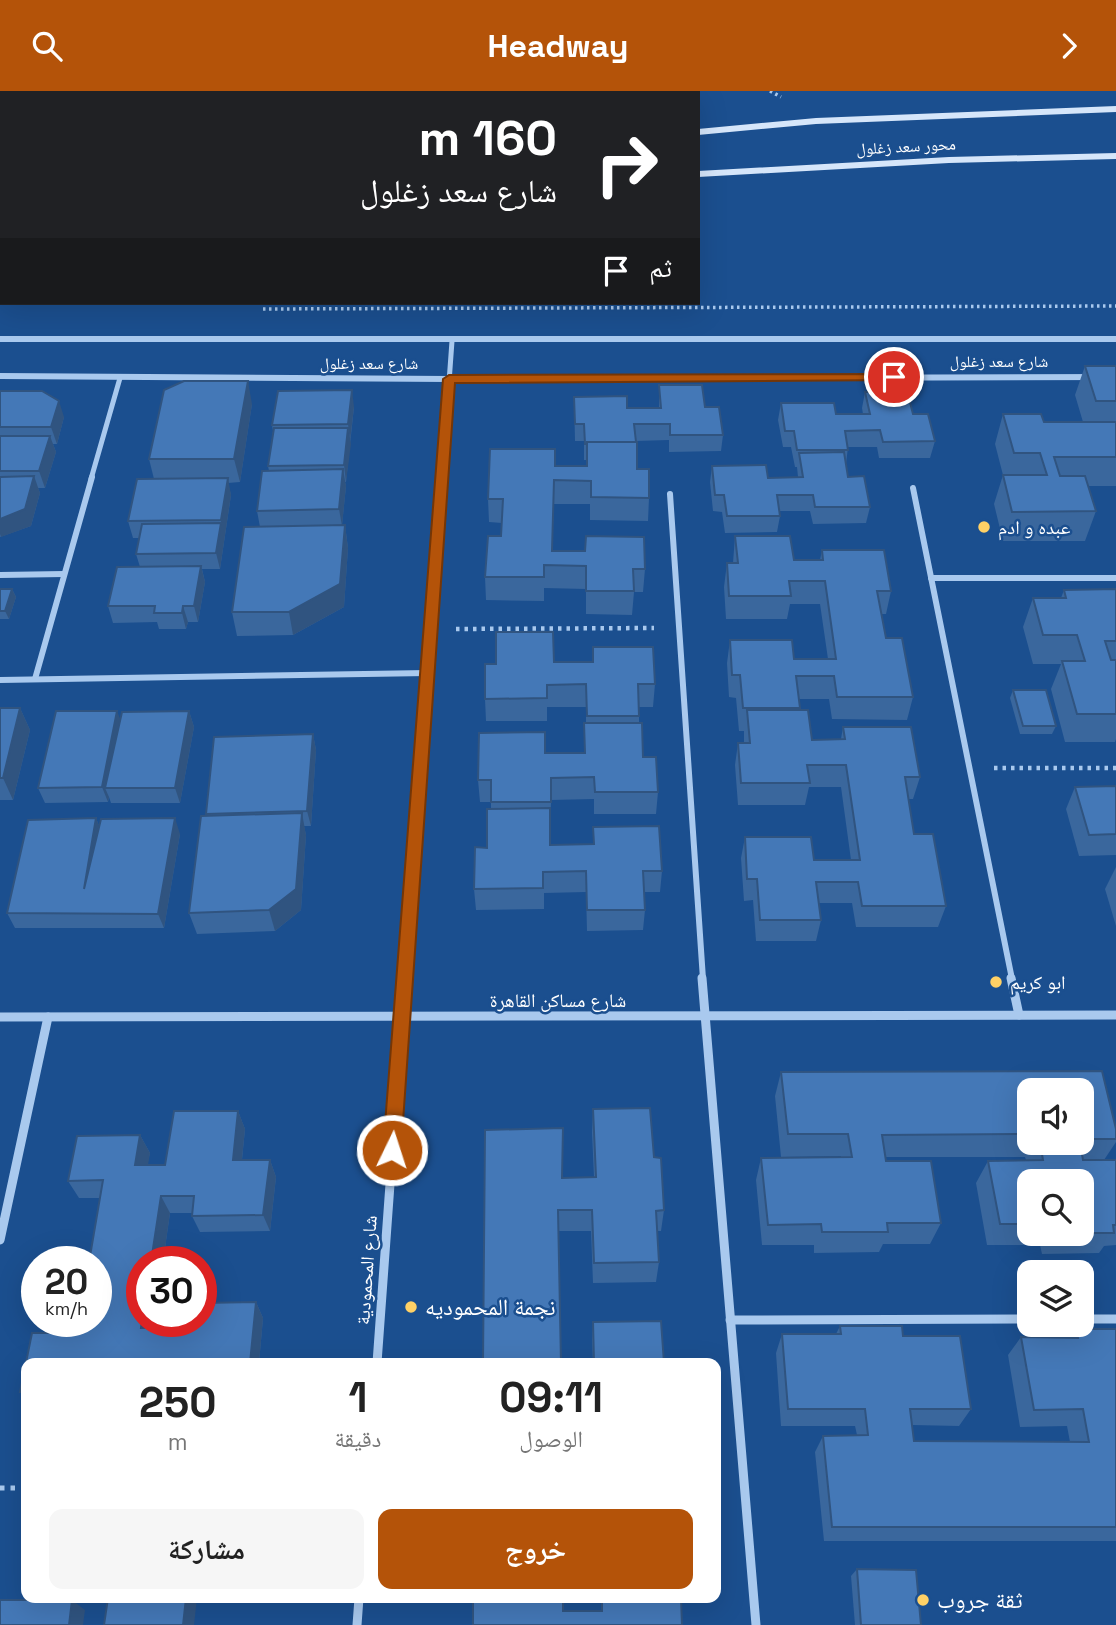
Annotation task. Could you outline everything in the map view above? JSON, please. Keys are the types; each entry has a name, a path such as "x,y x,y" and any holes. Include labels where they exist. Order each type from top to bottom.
{"main road":[{"name":"محور سعد زغلول","path":"700,132 816,121 1116,109"},
{"name":"محور سعد زغلول","path":"700,174 949,160 1116,156"}],"street":[{"name":"شارع سعد زغلول","path":"0,338 452,341 1116,339"},
{"name":"شارع المحمودية","path":"377,1358 452,341"},
{"name":"شارع سعد زغلول","path":"0,376 449,379 1116,377"},
{"path":"35,679 120,378"},
{"path":"913,488 1018,1015"},
{"path":"670,494 705,1016 756,1625"},
{"path":"0,575 64,574"},
{"path":"931,578 1116,578"},
{"path":"0,680 428,673"},
{"name":"شارع مساكن القاهرة","path":"0,1017 1116,1015"},
{"path":"0,1240 48,1017"},
{"path":"730,1320 1017,1319"},
{"path":"1094,1319 1116,1319"},
{"path":"357,1625 359,1603"}],"path":[{"path":"770,91 778,94"},
{"path":"251,309 1116,306"},
{"path":"431,629 679,628"},
{"path":"969,768 1116,768"},
{"path":"0,1488 21,1487"}],"building":[{"path":"1085,366 1116,366 1116,401 1096,401"},
{"path":"184,381 248,381 234,459 149,459 164,390"},
{"path":"659,385 702,385 705,407 719,407 723,435 670,435 670,424 634,424 636,442 585,444 584,424 575,424 574,397 627,396 627,408 661,408"},
{"path":"352,390 348,424 272,425 278,391"},
{"path":"0,391 42,391 59,401 51,427 0,427"},
{"path":"907,391 913,414 928,414 935,441 883,442 880,430 845,431 848,450 797,450 794,431 785,431 781,403 834,403 836,414 870,414 865,392"},
{"path":"1003,414 1041,414 1044,422 1116,422 1116,457 1054,457 1060,476 1085,476 1096,511 1012,512 1003,475 1047,475 1040,453 1014,453"},
{"path":"274,428 348,428 344,465 268,466"},
{"path":"0,436 50,436 39,471 0,471"},
{"path":"587,442 637,442 637,469 649,469 649,498 591,497 591,481 554,480 552,551 585,551 586,536 644,537 645,569 633,569 634,591 586,591 586,566 544,565 544,577 485,577 488,536 501,536 503,499 488,499 490,449 555,449 555,466 587,466"},
{"path":"844,452 848,477 864,476 870,507 815,507 813,495 777,495 780,516 727,516 724,495 715,495 712,466 766,465 768,478 803,477 799,453"},
{"path":"343,469 339,509 257,511 262,471"},
{"path":"34,476 25,509 0,519 0,477"},
{"path":"228,478 221,520 128,521 137,479"},
{"path":"221,523 216,553 136,554 142,524"},
{"path":"345,525 340,584 289,612 232,612 244,527"},
{"path":"735,536 790,536 794,560 823,560 822,550 884,550 891,591 877,591 886,638 902,638 913,697 837,697 834,676 796,676 800,708 743,708 740,675 732,675 730,640 792,640 794,659 836,659 825,581 789,581 791,596 729,596 727,563 738,563"},
{"path":"201,566 194,606 183,606 182,613 154,613 155,606 108,606 117,567"},
{"path":"0,589 12,589 5,611 0,611"},
{"path":"1116,589 1116,641 1105,641 1111,660 1116,660 1116,714 1077,714 1062,661 1085,661 1077,635 1043,635 1033,598 1066,598 1064,590"},
{"path":"496,632 553,632 554,662 593,662 593,647 653,647 655,684 638,684 639,716 587,716 586,684 547,685 547,698 485,699 485,664 496,664"},
{"path":"1013,690 1046,690 1056,726 1023,726"},
{"path":"0,708 20,708 3,778 0,778"},
{"path":"747,710 808,710 812,740 845,739 843,727 911,727 920,777 905,777 914,834 933,834 946,906 862,906 858,882 816,882 821,920 760,920 757,879 747,879 745,837 811,837 814,860 860,860 846,765 807,765 810,783 741,783 738,743 750,743"},
{"path":"56,711 117,711 102,787 38,788"},
{"path":"189,711 175,788 105,788 122,712"},
{"path":"584,723 642,723 643,757 656,757 658,792 595,792 594,777 551,778 551,802 491,802 491,780 478,780 479,733 545,732 545,753 585,753"},
{"path":"313,734 307,811 206,814 214,737"},
{"path":"1116,786 1116,834 1089,835 1075,787"},
{"path":"550,808 550,845 594,844 593,827 659,826 662,871 643,871 645,910 587,910 586,871 543,872 543,888 474,889 475,847 487,848 487,809"},
{"path":"302,813 296,889 269,910 189,913 201,816"},
{"path":"96,818 84,889 101,819 175,818 158,914 7,913 28,820"},
{"path":"1102,1071 1116,1139 1094,1139 1094,1078 1017,1078 1017,1134 882,1135 886,1161 931,1161 941,1223 887,1223 888,1232 822,1232 821,1224 768,1225 761,1158 852,1157 848,1134 788,1134 781,1072"},
{"path":"650,1108 654,1157 661,1158 664,1210 656,1211 659,1262 594,1263 592,1210 558,1210 561,1358 483,1358 485,1130 563,1128 562,1178 596,1177 593,1109"},
{"path":"174,1111 238,1111 233,1160 270,1160 263,1215 192,1216 194,1196 161,1196 153,1246 126,1246 126,1337 217,1337 217,1303 256,1302 250,1358 27,1358 31,1337 112,1337 112,1246 92,1246 103,1180 68,1181 77,1136 140,1135 135,1165 165,1165"},
{"path":"1042,1155 1082,1155 1083,1160 1116,1160 1114,1233 1094,1233 1094,1169 1017,1169 1017,1224 1000,1224 988,1161 1043,1160"},
{"path":"661,1321 664,1358 594,1358 593,1322"},
{"path":"840,1326 902,1326 903,1336 960,1336 971,1409 910,1409 914,1441 1089,1442 1083,1409 1034,1410 1021,1337 1094,1337 1094,1329 1116,1329 1116,1527 832,1527 823,1436 868,1435 865,1409 788,1409 782,1334 841,1334"},
{"path":"857,1569 916,1570 921,1625 861,1625"},
{"path":"0,1600 21,1600 21,1603 72,1603 69,1625 0,1625"},
{"path":"107,1603 185,1603 183,1625 104,1625"},
{"path":"473,1603 563,1603 563,1611 602,1611 602,1603 681,1603 682,1625 473,1625"}],"place":[{"name":"عبده و ادم","path":"984,527"},
{"name":"ابو كريم","path":"996,982"},
{"name":"نجمة المحموديه","path":"411,1307"},
{"name":"ثقة جروب","path":"923,1600"}],"route":[{"path":"392,1150 449,379 894,377"}]}
